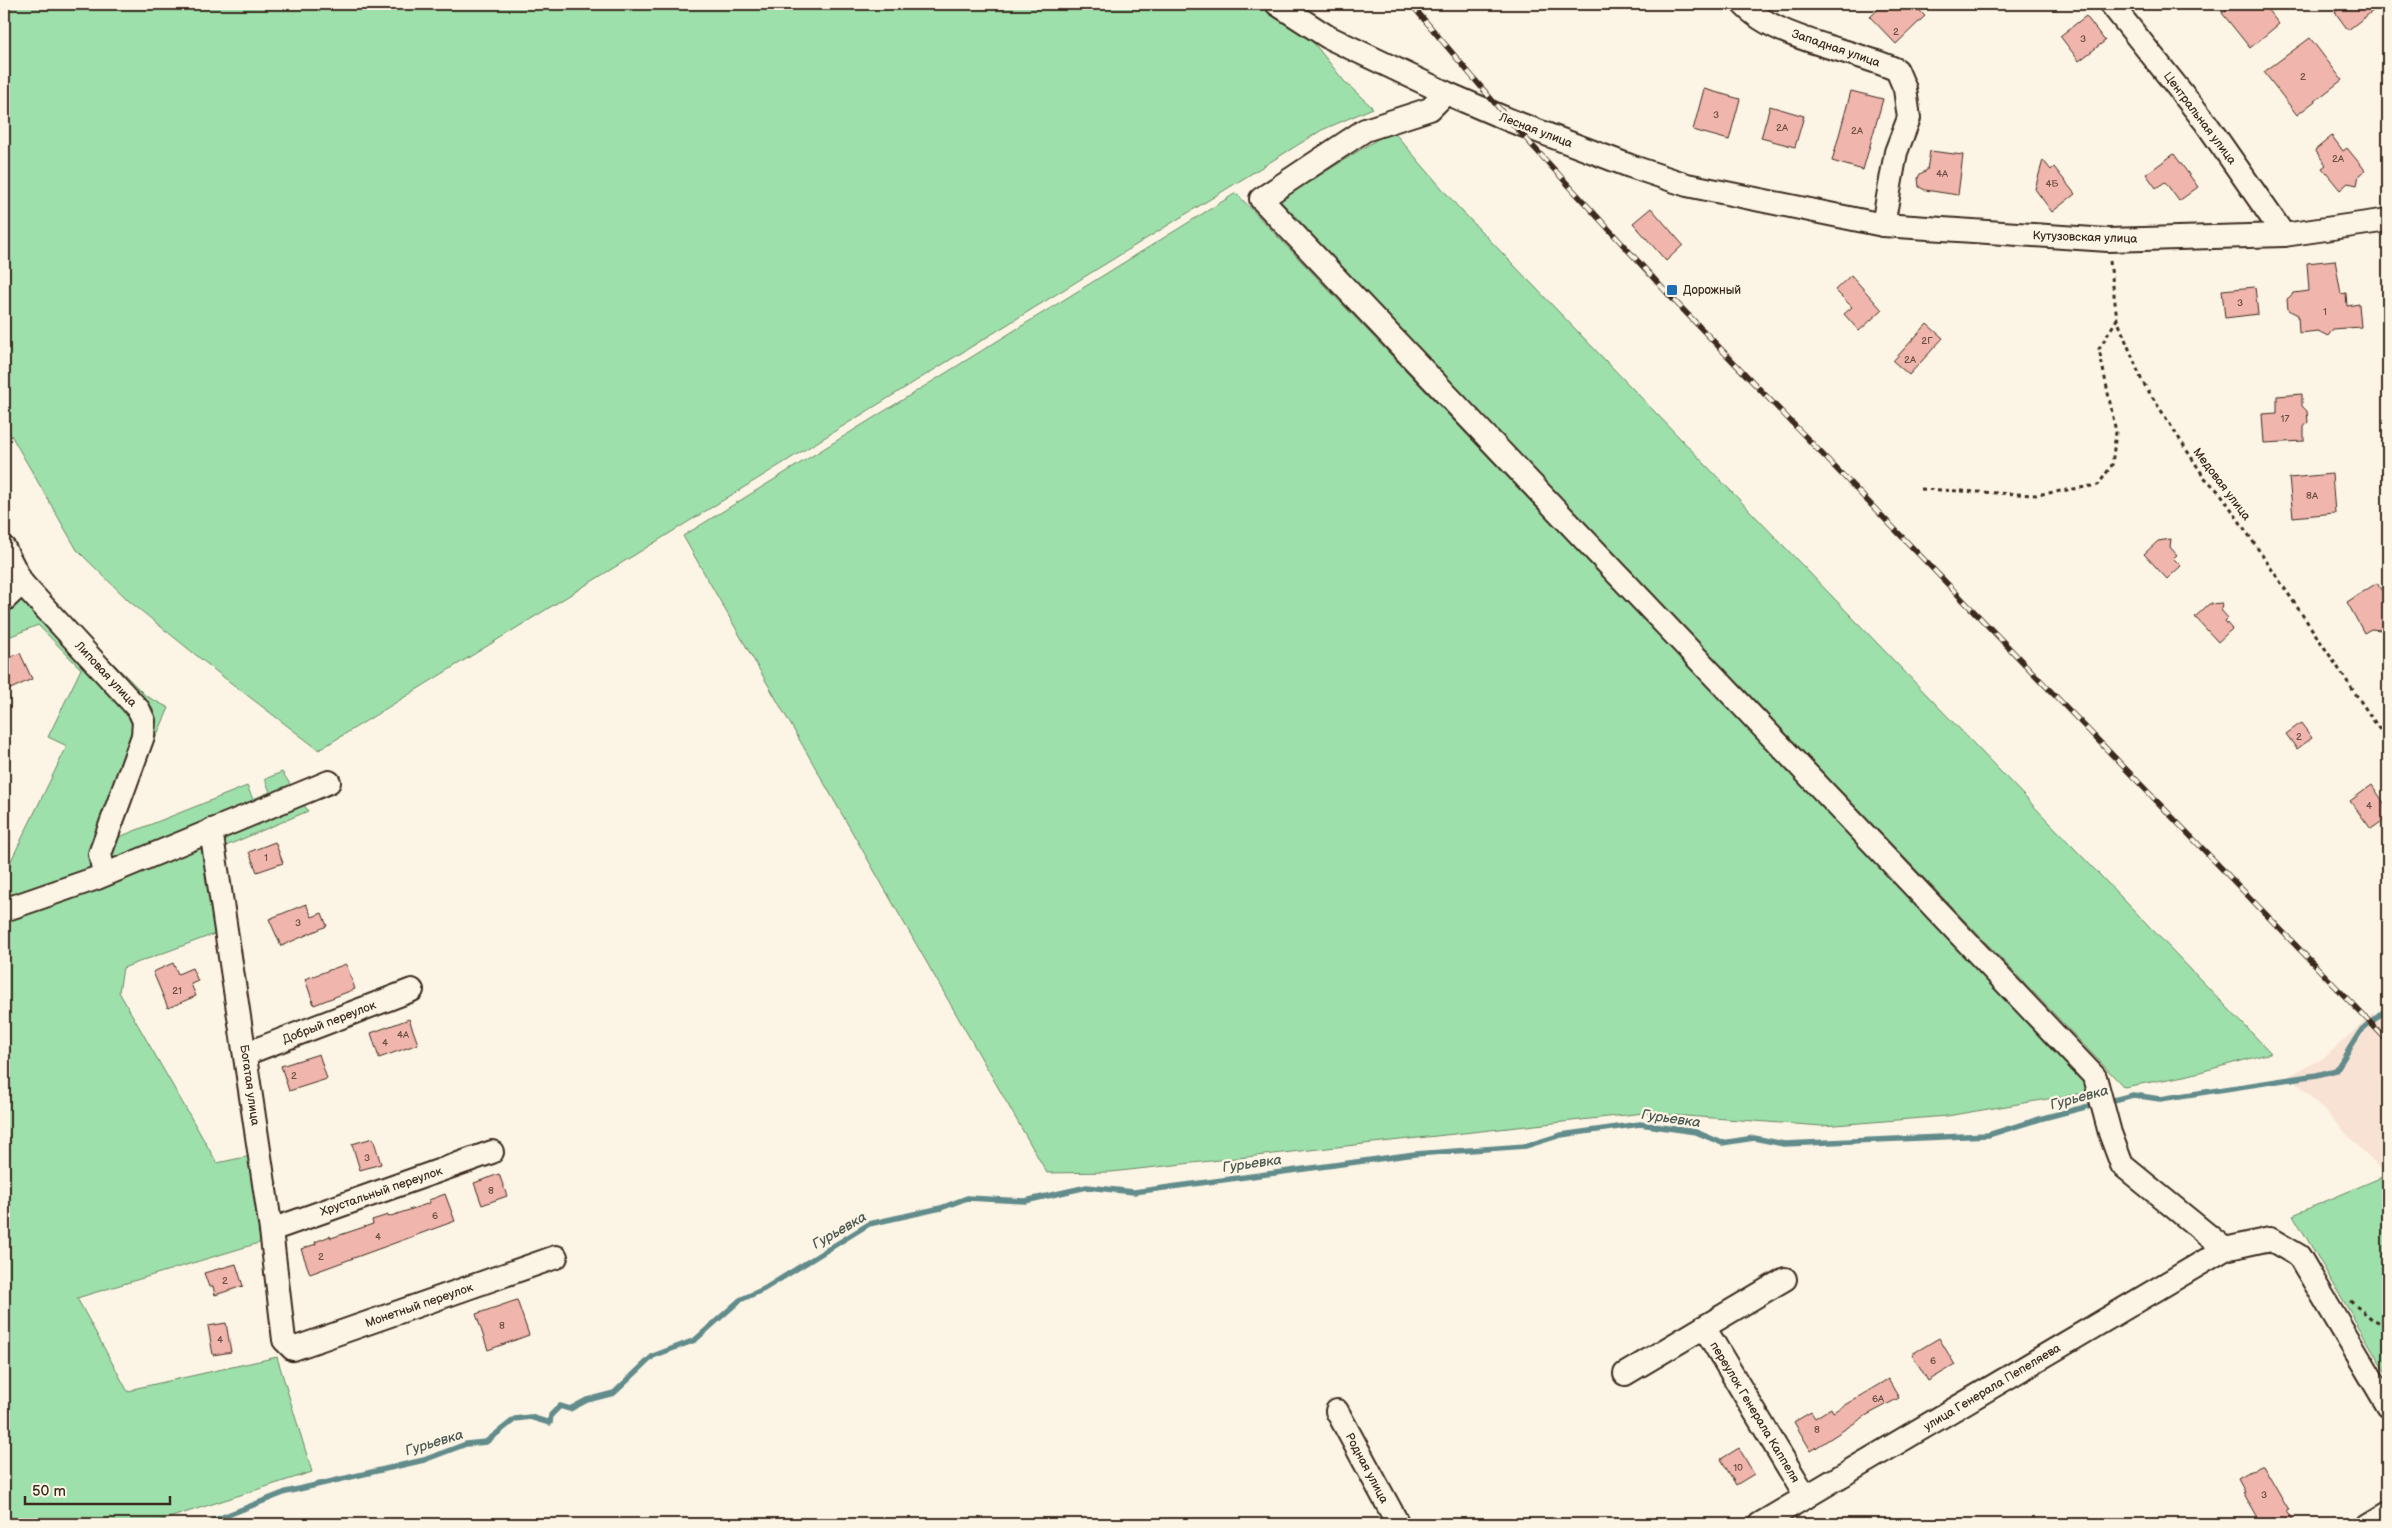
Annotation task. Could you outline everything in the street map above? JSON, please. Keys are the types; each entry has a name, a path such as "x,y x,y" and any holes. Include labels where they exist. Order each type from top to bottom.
{"street":[{"name":"Лесная улица","path":"1277,4 1328,37 1446,93 1602,156 1688,185 1814,210"},
{"name":"Западная улица","path":"1743,4 1754,15 1809,41 1873,59 1897,70 1905,89 1909,118 1896,152 1883,225"},
{"name":"Центральная улица","path":"2111,4 2206,123 2284,235"},
{"path":"1446,93 1430,109 1366,130 1261,199 2095,1077 2110,1133 2122,1165 2225,1249"},
{"name":"Кутузовская улица","path":"1814,210 1883,225 2108,240 2284,235 2388,220"},
{"name":"Липовая улица","path":"4,548 22,584 139,710 144,721 143,736 100,854 104,874"},
{"path":"4,600 22,584"},
{"path":"4,910 104,874 329,782"},
{"name":"Богатая улица","path":"211,830 271,1230 284,1340"},
{"name":"Добрый переулок","path":"245,1054 412,990"},
{"name":"Хрустальный переулок","path":"271,1230 492,1152"},
{"name":"улица Генерала Пепеляева","path":"1760,1524 2225,1249 2270,1239 2299,1256 2388,1406"},
{"name":"Монетный переулок","path":"284,1340 293,1349 556,1257"},
{"path":"1625,1374 1785,1279"},
{"name":"переулок Генерала Каппеля","path":"1704,1328 1806,1497"},
{"name":"Родная улица","path":"1337,1411 1398,1524"},
{"path":"2368,1524 2388,1512"}],"path":[{"name":"Медовая улица","path":"2108,240 2117,319 2142,381 2204,477 2221,494 2388,742"},
{"path":"1920,489 2036,495 2098,485 2112,465 2116,432 2099,349 2117,319"}],"shaded area":[{"path":"2374,1013 2388,1029 2388,1177 2290,1075 2324,1058"}],"green space":[{"path":"4,4 1266,4 1301,27 1344,81 1373,108 1322,130 319,750 222,676 129,601 77,550 4,423"},
{"path":"1392,130 1458,207 2271,1053 2185,1076 2124,1087 1277,202"},
{"path":"1236,193 2095,1091 1947,1116 1822,1126 1644,1113 1111,1172 1047,1173 683,536"},
{"path":"4,527 29,579 146,696 169,708 109,841 247,786 253,799 270,792 265,779 282,772 308,811 207,854 217,933 123,968 119,992 217,1163 250,1156 262,1242 77,1298 128,1392 137,1388 277,1357 312,1472 150,1524 4,1524 4,1445 6,1444 4,1440 4,875 67,746 48,737 81,669 38,625 4,639"},
{"path":"2387,1175 2388,1371 2386,1373 2293,1215"}],"building":[{"path":"1884,4 1913,4 1925,16 1896,44 1870,17"},
{"path":"2234,4 2263,4 2279,24 2250,48 2222,13"},
{"path":"2346,4 2382,4 2348,30 2335,12"},
{"path":"2086,16 2105,41 2079,61 2060,36"},
{"path":"2310,38 2342,80 2297,115 2264,72"},
{"path":"1704,89 1740,99 1729,140 1693,130"},
{"path":"1851,91 1883,99 1863,170 1832,161"},
{"path":"1770,106 1804,116 1795,147 1761,138"},
{"path":"2332,136 2343,151 2347,148 2365,170 2359,175 2357,185 2348,183 2340,190 2322,168 2326,165 2315,150"},
{"path":"1930,151 1963,155 1958,195 1925,190 1919,187 1918,178 1920,174 1927,170"},
{"path":"2174,154 2198,187 2179,201 2165,182 2156,188 2146,174"},
{"path":"2043,160 2051,170 2054,167 2075,194 2052,212 2035,189"},
{"path":"1651,208 1683,245 1666,261 1633,223"},
{"path":"2335,260 2341,294 2346,293 2347,306 2359,304 2361,327 2333,329 2328,336 2318,331 2299,333 2298,315 2288,310 2287,299 2294,293 2309,291 2307,263"},
{"path":"1851,275 1882,310 1859,331 1844,314 1852,307 1835,290"},
{"path":"2255,287 2258,314 2225,318 2222,290"},
{"path":"1927,324 1943,338 1909,375 1893,361"},
{"path":"2302,394 2302,406 2307,411 2308,422 2304,427 2304,441 2264,443 2262,414 2277,413 2277,396"},
{"path":"2332,474 2335,513 2293,517 2289,478"},
{"path":"2171,539 2170,547 2177,555 2173,558 2181,566 2167,579 2144,554 2158,541"},
{"path":"2377,583 2388,601 2388,617 2385,619 2381,630 2371,629 2364,633 2347,602"},
{"path":"2222,603 2221,610 2228,618 2225,621 2232,629 2218,642 2195,617 2209,604"},
{"path":"20,653 32,679 4,692 4,660"},
{"path":"2301,723 2312,738 2297,749 2286,734"},
{"path":"2372,785 2388,809 2388,817 2371,829 2350,801"},
{"path":"275,842 283,863 257,872 249,852"},
{"path":"306,904 312,917 322,913 327,926 281,946 269,919"},
{"path":"173,963 178,974 192,968 198,981 191,984 196,996 168,1008 153,972"},
{"path":"346,964 355,989 314,1005 305,979"},
{"path":"409,1019 418,1044 379,1058 371,1033"},
{"path":"319,1054 327,1079 289,1091 281,1066"},
{"path":"373,1138 381,1164 360,1170 352,1144"},
{"path":"499,1174 507,1196 482,1205 474,1183"},
{"path":"445,1194 455,1221 310,1274 301,1249 316,1244 315,1242 330,1236 331,1238 373,1224 372,1220 388,1215 388,1217 430,1203 429,1200"},
{"path":"236,1264 243,1286 215,1295 213,1286 209,1287 204,1273"},
{"path":"517,1300 529,1335 488,1350 476,1314"},
{"path":"226,1323 231,1352 213,1355 208,1326"},
{"path":"1939,1338 1955,1365 1928,1381 1912,1354"},
{"path":"1888,1379 1899,1398 1867,1415 1811,1451 1794,1422 1811,1412 1815,1418 1831,1408 1833,1412"},
{"path":"1739,1448 1754,1474 1736,1485 1721,1459"},
{"path":"2263,1465 2289,1510 2286,1511 2294,1524 2261,1524 2243,1492 2245,1491 2238,1478"}],"waterway":[{"name":"Гурьевка","path":"2106,1102 2133,1095 2160,1099 2317,1075 2336,1070 2360,1032 2388,1008"},
{"name":"Гурьевка","path":"205,1524 286,1492 424,1460 466,1444 486,1442 515,1419 530,1417 550,1423 551,1415 560,1406 570,1409 587,1400 614,1393 653,1356 695,1340 740,1300 764,1289 869,1224 941,1208 967,1198 1025,1201 1087,1187 1134,1192 1415,1154 1526,1146 1561,1135 1640,1124 1696,1132 1722,1143 1754,1138 1784,1144 1988,1135 2097,1104"}],"railway":[{"path":"1411,4 1509,120 1668,294 2388,1041"}],"place":[{"name":"Дорожный","path":"1672,290"}]}
